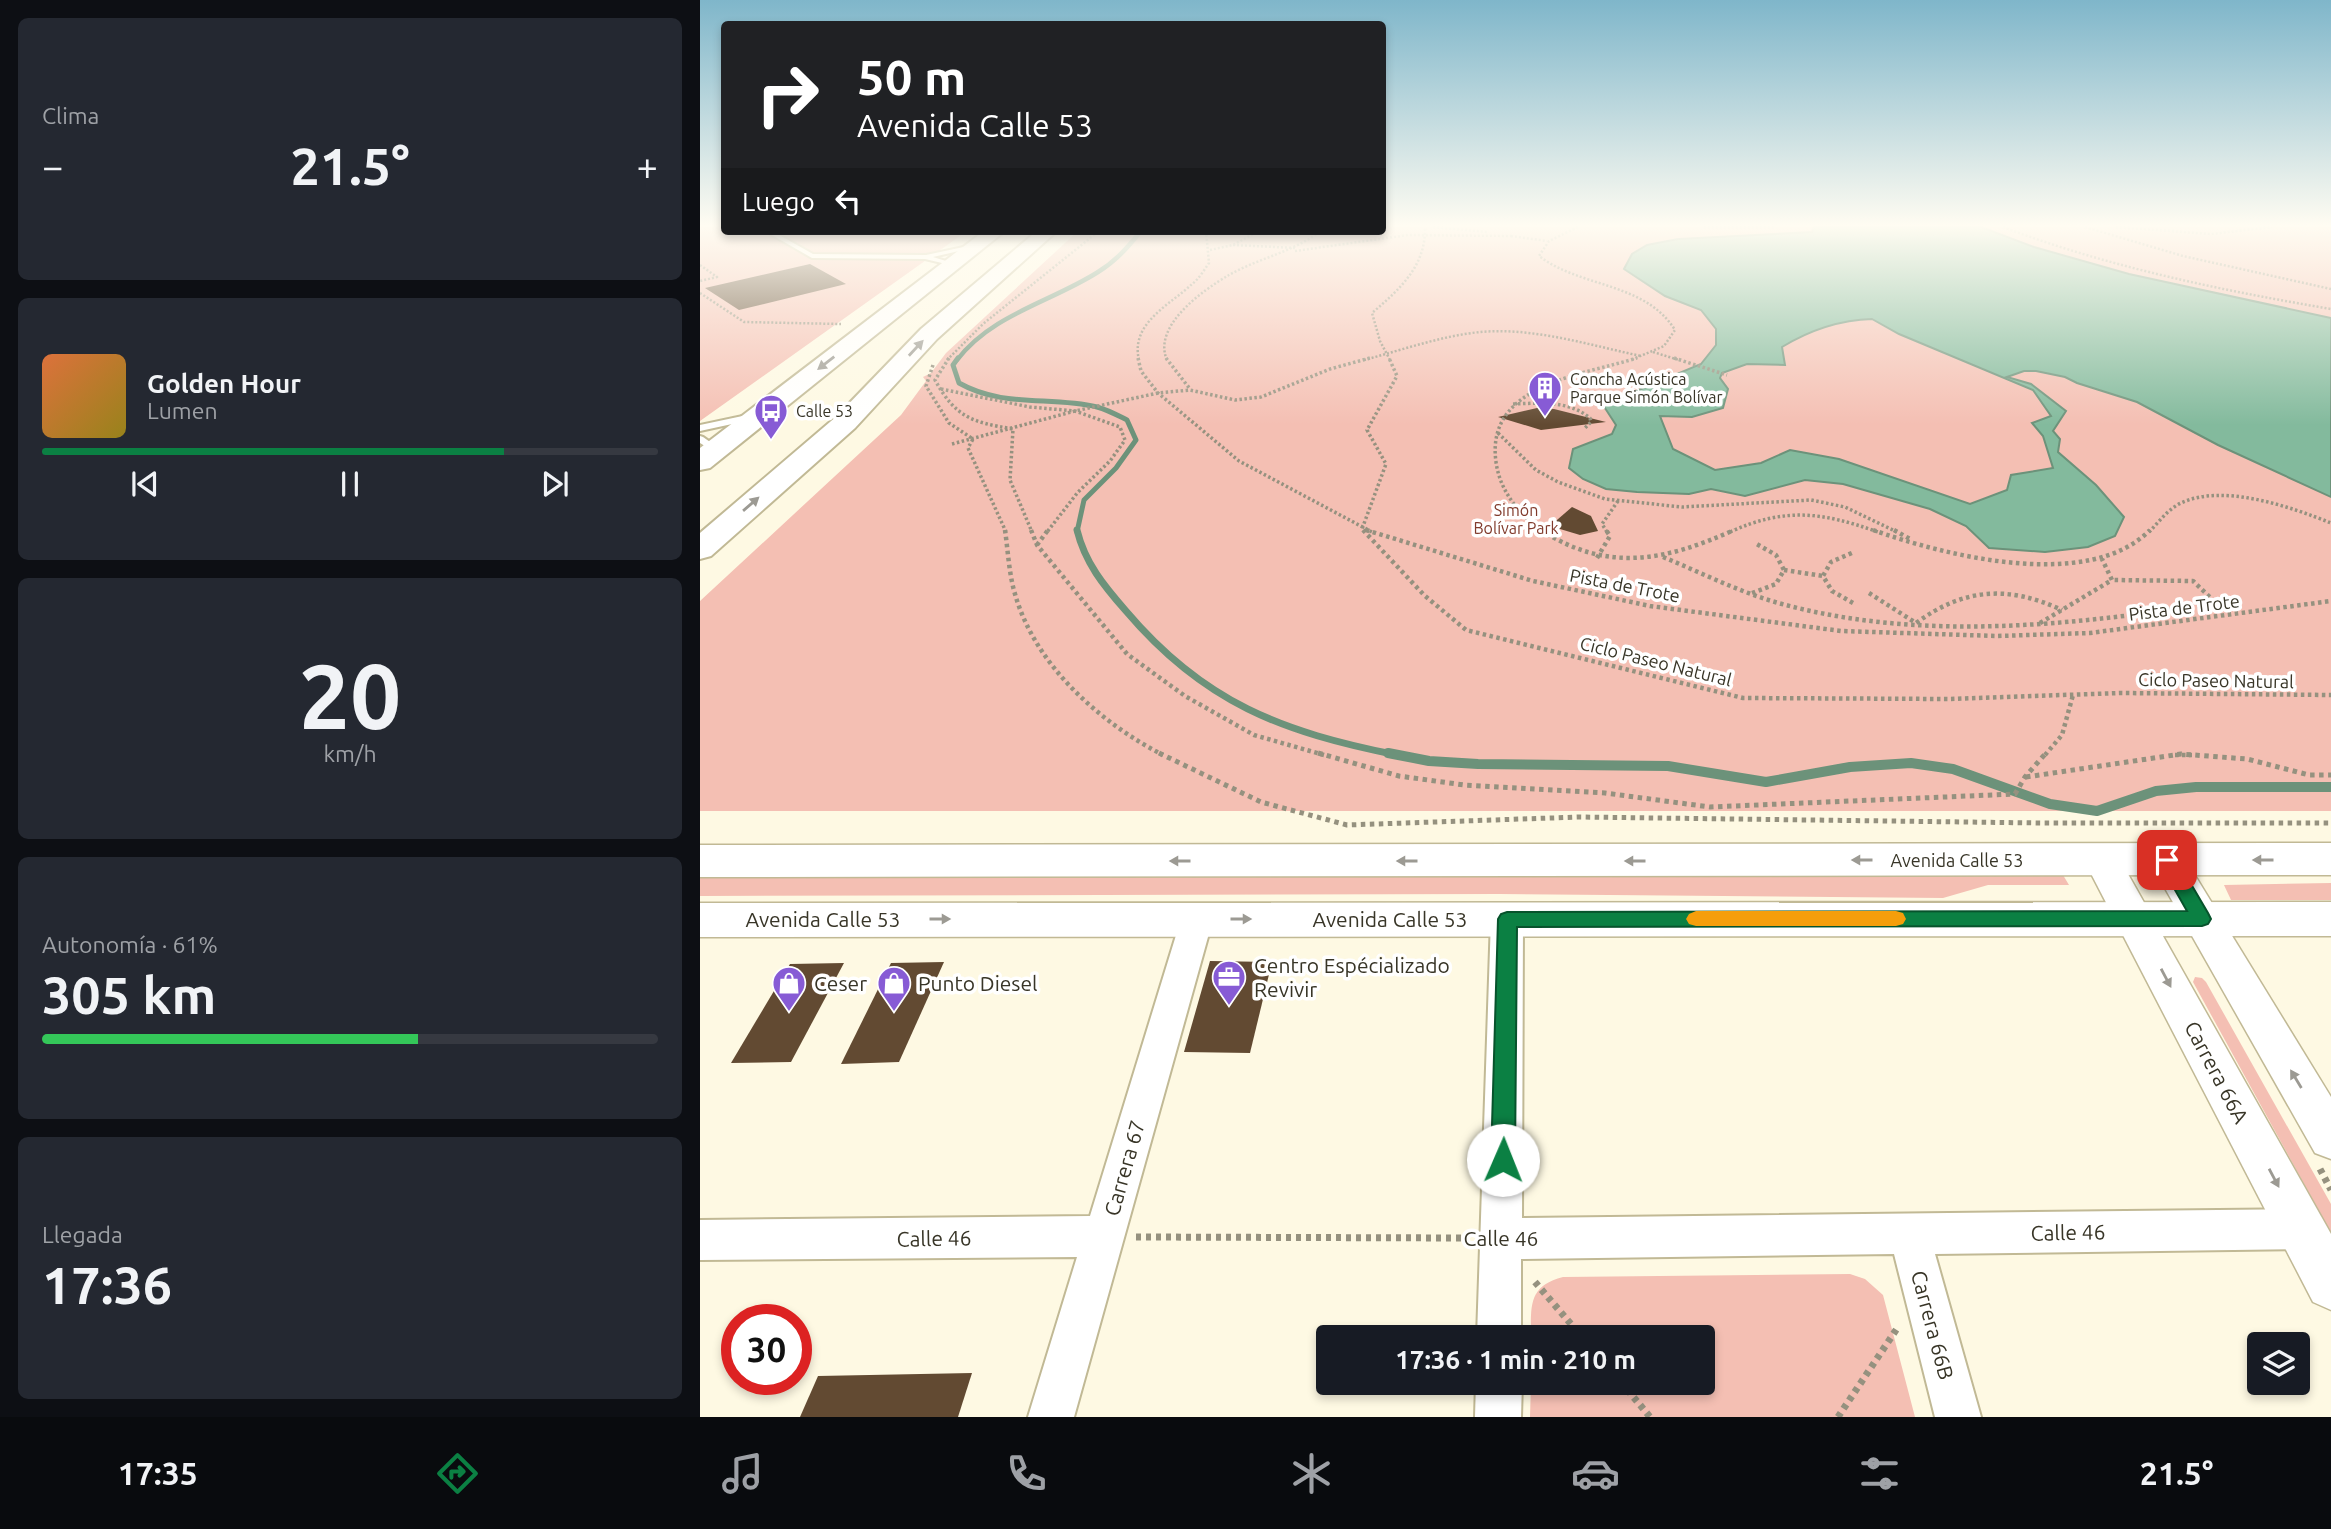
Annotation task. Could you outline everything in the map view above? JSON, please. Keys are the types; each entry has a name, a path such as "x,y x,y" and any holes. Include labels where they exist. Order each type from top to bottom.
{"main road":[{"path":"705,450 759,415 915,293"},
{"path":"700,549 846,422 929,334 976,293"},
{"name":"Avenida Calle 53","path":"700,861 2331,859"},
{"name":"Avenida Calle 53","path":"700,920 2331,919"}],"street":[{"name":"Carrera 66A","path":"2102,860 2331,1284"},
{"path":"2167,860 2331,1138"},
{"name":"Carrera 67","path":"1051,1417 1197,919"},
{"path":"1499,1325 1507,919"},
{"name":"Calle 46","path":"1501,1239 2301,1229"},
{"name":"Carrera 66B","path":"1909,1233 1958,1417"},
{"name":"Calle 46","path":"700,1240 1104,1237"},
{"path":"1498,1417 1499,1395"}],"lane":[{"path":"700,428 759,415"}],"path":[{"path":"700,293 744,322 846,324"},
{"path":"1013,429 966,420 945,400 935,380 939,368 961,345 1024,293"},
{"name":"Pista de Trote","path":"1180,293 1152,316 1142,333 1137,353 1141,371 1158,393 1239,461 1362,529 1533,581 1650,606 1841,631 1997,636 2090,633 2331,601"},
{"path":"1190,390 1171,367 1163,352 1163,340 1170,326 1207,293"},
{"path":"1362,529 1386,464 1367,430 1397,376 1394,362 1386,355 1376,332 1372,313 1393,293"},
{"path":"1623,293 1647,302 1666,314 1675,330 1673,337 1642,356 1530,391 1512,404 1497,432 1497,471 1517,508 1555,541 1580,553 1597,558 1630,560 1662,556 1704,544 1761,519 1791,514 1834,518 1920,545 2011,561 2073,563 2102,559 2138,542 2172,509 2198,499 2231,498 2273,503 2331,523"},
{"path":"2252,293 2331,309"},
{"path":"952,444 1158,393 1190,390 1235,400 1261,397 1320,372 1456,336 1483,332 1517,332 1577,340 1642,356"},
{"path":"1652,352 1727,375"},
{"path":"936,358 926,386 949,423 973,439"},
{"path":"940,389 1030,407 1077,411 1120,427 1125,440 1110,461 1077,492 1037,545"},
{"path":"1512,404 1553,404 1573,408 1590,418 1591,422 1584,429"},
{"path":"1013,429 1010,480 1037,545 1127,654 1185,696 1254,735 1399,776 1464,785 1605,793 1710,807 2015,794 2023,780 2062,736 2073,695"},
{"path":"1497,432 1533,468 1572,489 1618,501 1676,508 1705,508 1785,499 1823,501 1853,510 1920,545"},
{"path":"973,439 968,448 1005,528 1015,594 1038,649 1104,718 1159,753 1261,802 1310,817 1347,825 1580,817 2042,823 2331,823"},
{"path":"1597,558 1610,536 1602,524 1618,501"},
{"name":"Ciclo Paseo Natural","path":"1362,529 1424,595 1466,629 1743,698 2331,695"},
{"path":"1755,543 1776,555 1784,570"},
{"path":"1823,576 1831,561 1854,552"},
{"path":"1662,556 1780,604 1881,621 2038,624 2100,620 2216,603 2193,581 2112,580 2038,624"},
{"path":"2102,559 2112,580"},
{"path":"1784,570 1823,576"},
{"path":"1751,593 1776,584 1784,570"},
{"path":"1823,576 1832,591 1853,603"},
{"path":"1869,593 1916,623"},
{"path":"1916,623 1942,604 1978,594 2007,593 2044,600 2062,610"},
{"path":"2023,780 2182,754 2247,759 2309,775 2331,775"},
{"name":"Calle 46","path":"1104,1237 1501,1239"},
{"path":"1535,1282 1572,1325"},
{"path":"1838,1417 1899,1325"},
{"path":"1632,1395 1650,1417"}],"green space":[{"path":"700,293 880,293 700,421"},
{"name":"Simón Bolívar Park","path":"1011,293 2331,293 2331,811 700,811 700,601 901,415 926,381 923,377 931,373 946,353"},
{"path":"2063,875 2069,885 1988,885 1943,898 1499,894 700,896 700,877"},
{"path":"2331,883 2331,900 2231,900 2224,885"},
{"path":"2195,977 2206,982 2331,1204 2331,1233 2193,982"},
{"path":"1850,1274 1865,1279 1883,1295 1915,1417 1530,1417 1531,1395 1715,1395 1715,1325 1531,1325 1532,1307 1537,1292 1543,1286 1563,1277"}],"shaded area":[{"path":"1661,293 2217,293 2331,318 2331,497 2218,445 2137,402 2065,377 2036,371 2024,371 2007,377 2031,384 2066,411 2053,431 2060,439 2058,452 2096,485 2124,517 2115,536 2088,547 2045,552 1989,548 1966,526 1930,509 1843,484 1805,480 1745,496 1711,489 1689,494 1606,489 1583,479 1569,468 1573,449 1612,434 1616,425 1603,405 1701,364 1716,345 1716,329 1701,310","holes":["1872,319 1899,334 2033,390 2051,416 2032,423 2043,436 2053,468 2011,475 2007,490 1970,504 1839,459 1790,450 1761,463 1715,470 1673,449 1660,416 1692,417 1723,408 1728,389 1720,378 1722,373 1747,364 1785,365 1782,347 1814,331 1837,324"]}],"building":[{"path":"713,293 808,293 739,310"},
{"name":"Concha Acústica Parque Simón Bolívar","path":"1537,408 1554,409 1606,422 1541,430 1498,417"},
{"path":"1572,507 1591,516 1598,531 1580,535 1550,526"},
{"name":"Centro Espécializado Revivir","path":"1210,961 1272,962 1250,1053 1184,1052"},
{"name":"Punto Diesel","path":"944,962 899,1062 841,1064 891,963"},
{"name":"Ceser","path":"844,963 791,1062 731,1063 790,964"},
{"path":"972,1373 958,1417 800,1417 812,1395 818,1376"}],"waterway":[{"path":"957,360 987,331 1059,293"},
{"path":"958,358 953,365 959,383 976,391 1010,399 1097,407 1127,420 1136,440 1116,468 1084,500 1077,531"},
{"path":"1077,531 1090,564 1118,602 1155,643 1216,691 1281,724 1317,736 1397,755"},
{"path":"1388,753 1429,761 1478,764 1668,766 1766,782 1850,767 1911,763 1953,769 2050,804 2097,811 2156,791 2196,787 2331,787"}],"slow traffic":[{"path":"1696,919 1896,919"}],"place":[{"name":"Concha Acústica Parque Simón Bolívar","path":"1545,418"},
{"name":"Calle 53","path":"771,441"},
{"name":"Centro Espécializado Revivir","path":"1229,1007"},
{"name":"Ceser","path":"789,1013"},
{"name":"Punto Diesel","path":"894,1013"}],"route":[{"path":"1503,1160 1507,919 2202,919 2167,860"}]}
